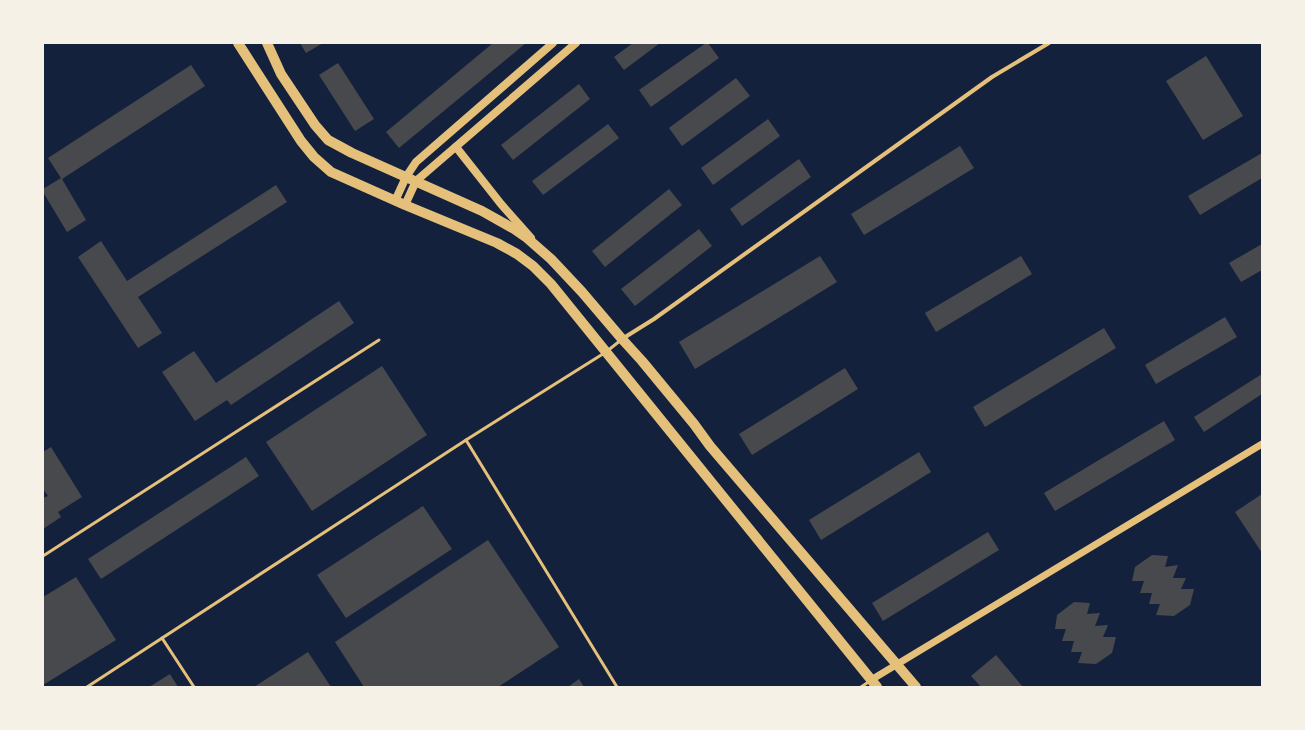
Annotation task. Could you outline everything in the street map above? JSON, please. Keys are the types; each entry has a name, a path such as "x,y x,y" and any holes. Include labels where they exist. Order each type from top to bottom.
{"highway":[{"path":"238,43 301,141 314,157 331,172 395,201 497,243 517,254 533,266 551,284 874,684"},
{"path":"267,43 281,74 315,125 328,140 352,153 482,211 528,238 551,259 652,372 710,446 916,687"}],"main road":[{"path":"395,201 406,177 416,162 553,43"},
{"path":"405,205 416,181 576,43"},
{"path":"456,147 501,204 551,259"}],"street":[{"path":"622,339 654,319 992,77 1049,43"},
{"path":"874,684 896,664 1262,444"}],"lane":[{"path":"87,687 466,440 606,352 622,339"},
{"path":"43,556 379,340"},
{"path":"466,440 617,687"},
{"path":"162,638 194,687"},
{"path":"861,687 874,684"}],"building":[{"path":"300,43 323,43 306,53"},
{"path":"493,43 526,43 399,148 386,132"},
{"path":"633,43 660,43 624,70 614,57"},
{"path":"708,43 719,58 651,107 639,90"},
{"path":"1206,56 1243,116 1203,140 1166,81"},
{"path":"338,63 374,119 355,131 319,75"},
{"path":"191,65 205,86 62,179 86,220 67,232 43,192 43,189 61,178 48,158"},
{"path":"736,78 750,96 682,146 669,128"},
{"path":"579,84 590,99 513,160 501,145"},
{"path":"768,119 780,136 713,185 701,168"},
{"path":"608,124 619,138 543,195 532,181"},
{"path":"960,146 974,168 864,235 851,214"},
{"path":"1262,153 1262,178 1200,215 1188,196"},
{"path":"799,159 811,177 742,226 730,209"},
{"path":"276,185 287,202 138,297 162,333 138,348 78,257 101,241 127,281"},
{"path":"669,189 682,205 605,267 592,251"},
{"path":"699,229 712,246 635,306 621,289"},
{"path":"1262,244 1262,270 1241,282 1229,263"},
{"path":"820,256 837,282 695,369 679,342"},
{"path":"1021,256 1032,274 936,332 925,313"},
{"path":"339,301 354,323 231,405 227,400 195,421 162,372 194,351 216,383"},
{"path":"1225,317 1237,337 1156,384 1145,365"},
{"path":"1104,328 1116,348 985,427 973,407"},
{"path":"382,366 427,435 312,511 266,442"},
{"path":"845,368 858,389 752,455 739,434"},
{"path":"1262,374 1262,394 1204,432 1194,417"},
{"path":"1164,421 1175,440 1055,511 1044,493"},
{"path":"51,447 82,497 58,512 61,517 43,529 43,498 48,496 43,489 43,452"},
{"path":"919,452 931,472 821,540 809,520"},
{"path":"246,457 259,476 101,579 88,559"},
{"path":"1262,494 1262,553 1235,512"},
{"path":"423,506 452,549 346,618 317,575"},
{"path":"988,532 999,550 883,621 872,603"},
{"path":"488,540 559,647 498,687 364,687 335,642"},
{"path":"1152,555 1168,556 1165,567 1178,565 1173,578 1186,578 1181,589 1194,589 1190,605 1174,616 1156,615 1160,604 1149,604 1152,593 1140,593 1144,581 1132,581 1135,567"},
{"path":"76,577 116,640 43,685 43,597"},
{"path":"1074,602 1090,603 1087,614 1100,613 1095,626 1108,625 1103,637 1116,637 1112,653 1096,664 1078,663 1082,652 1071,652 1074,641 1062,641 1066,629 1055,629 1057,615"},
{"path":"308,652 331,687 254,687"},
{"path":"996,655 1023,687 981,687 971,676"},
{"path":"170,674 178,687 149,687"},
{"path":"579,679 584,687 568,687"}]}
